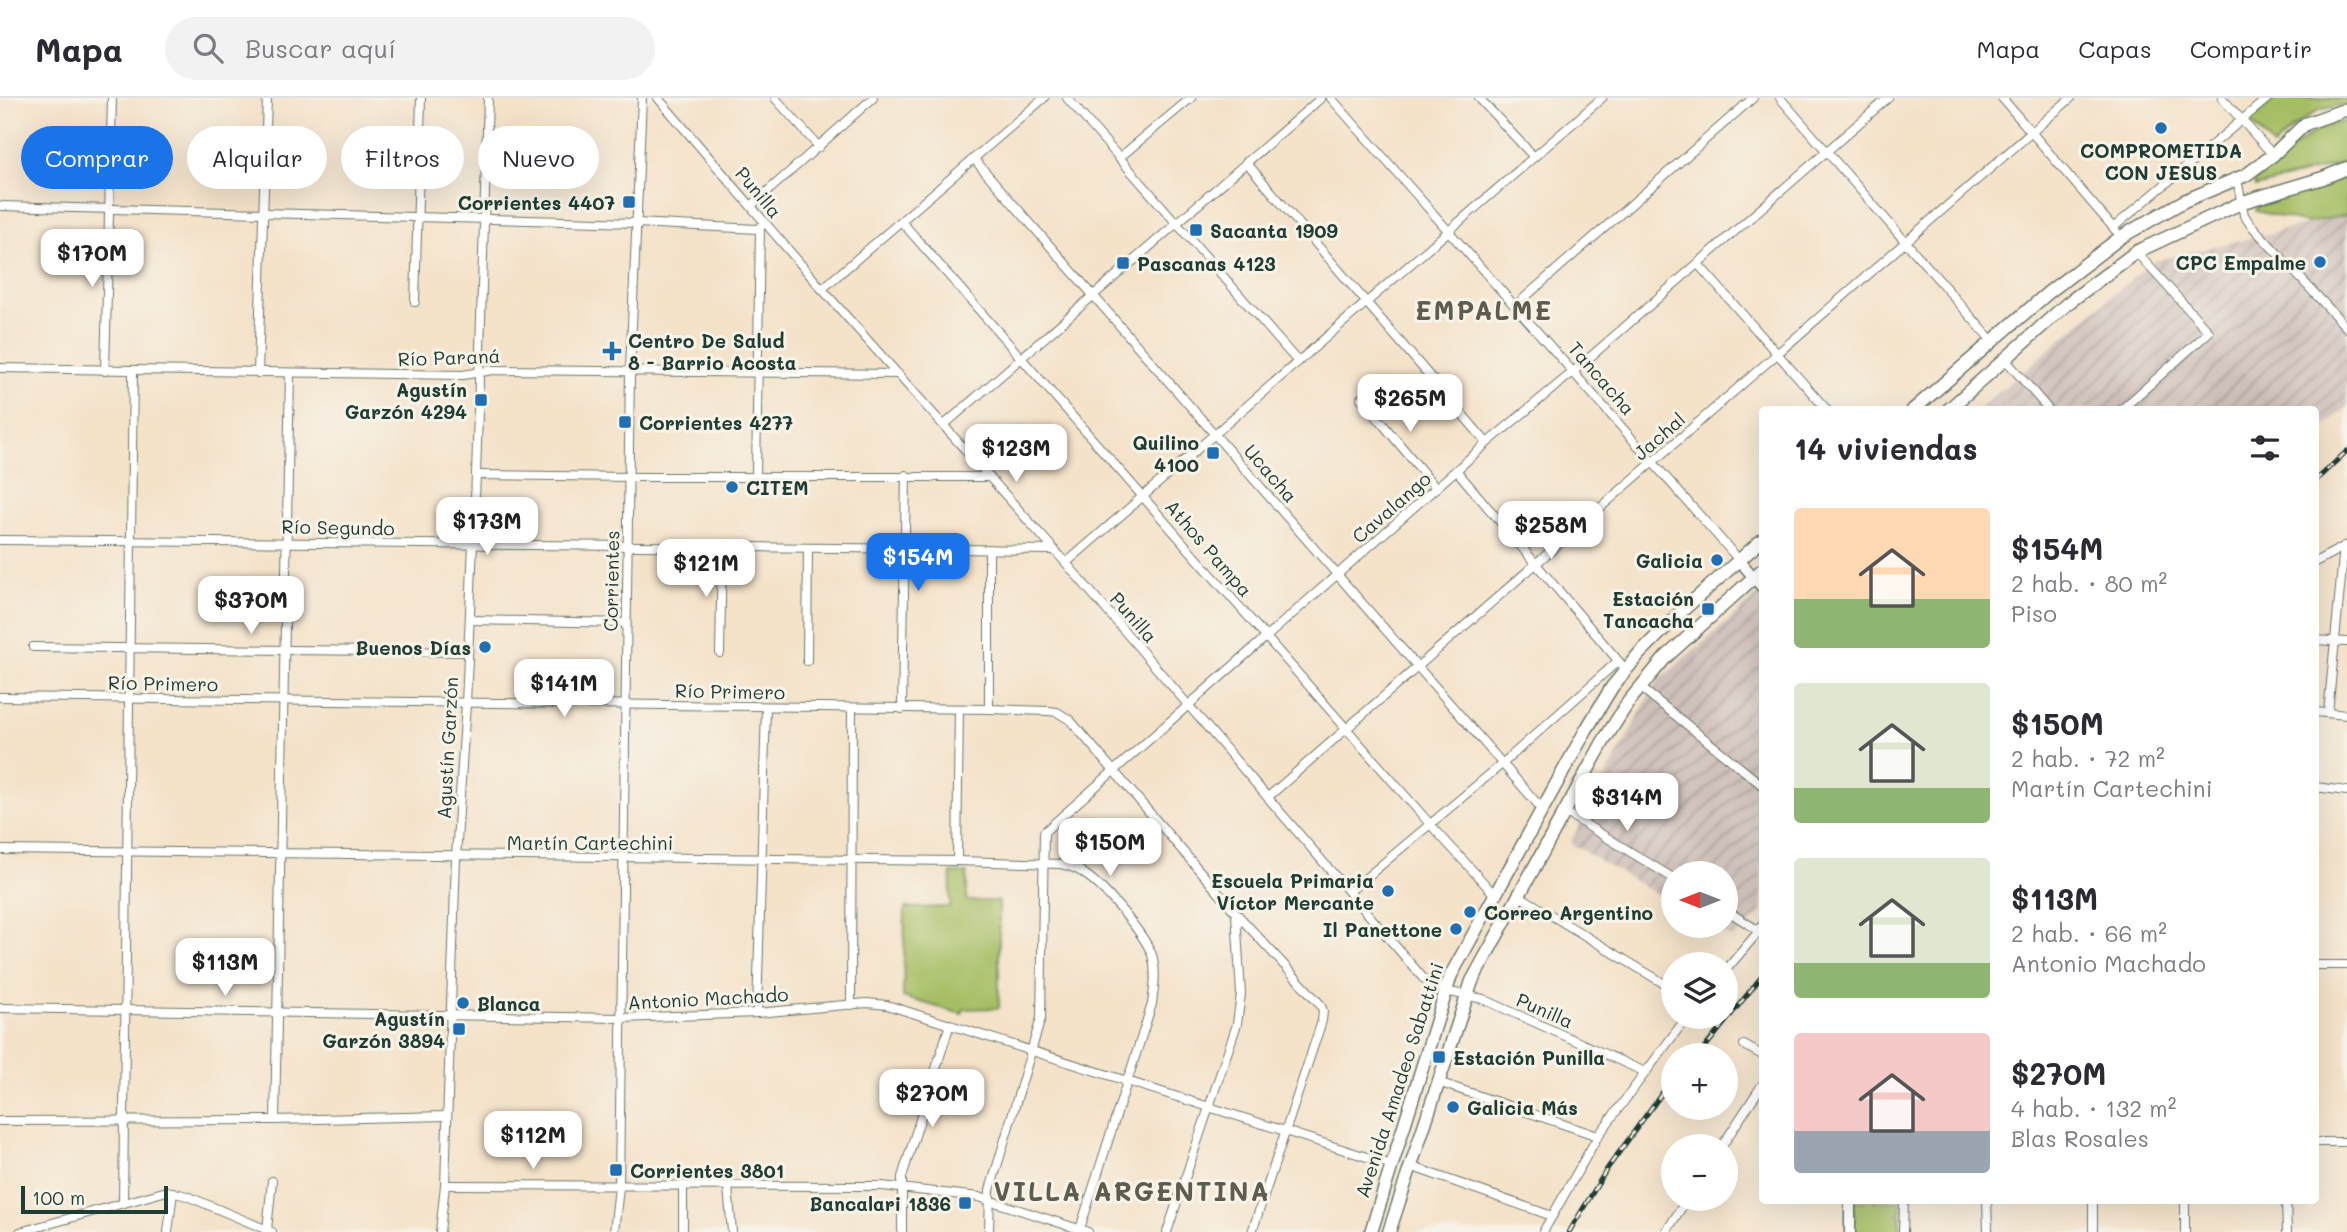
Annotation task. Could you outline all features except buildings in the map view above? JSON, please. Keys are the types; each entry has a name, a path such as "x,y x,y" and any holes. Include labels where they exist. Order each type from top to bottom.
{"main road":[{"path":"1918,406 2117,232 2237,179 2273,155 2305,124 2347,109"},
{"path":"1952,406 2090,284 2136,252 2242,202 2323,178 2347,168"},
{"name":"Avenida Amadeo Sabattini","path":"1371,1232 1456,962 1622,665 1759,543"},
{"name":"Avenida Amadeo Sabattini","path":"1389,1232 1466,997 1518,895 1603,742 1640,687 1665,658 1759,578"}],"street":[{"path":"105,371 112,98"},
{"path":"258,373 267,98"},
{"path":"415,302 421,98"},
{"name":"Agustín Garzón","path":"440,1232 445,1185 456,857 470,620 488,98"},
{"name":"Corrientes","path":"614,1232 620,1187 630,372 642,98"},
{"name":"Punilla","path":"657,98 751,206 761,225 822,289 1055,550 1423,978 1445,991 1483,999 1645,1072"},
{"path":"775,98 819,147"},
{"path":"751,206 873,98"},
{"path":"822,289 1044,98"},
{"path":"1067,98 1298,362"},
{"path":"1119,159 1191,98"},
{"path":"944,425 1321,98"},
{"name":"Tancacha","path":"1331,98 1739,561 1759,578"},
{"path":"1479,98 1534,157"},
{"path":"1066,563 1602,98"},
{"path":"1515,306 1752,98"},
{"path":"1780,98 1993,342"},
{"name":"Cavalango","path":"1043,863 1044,832 1487,443 1573,372 1888,98"},
{"path":"2002,98 2117,232 2268,98"},
{"name":"Jachal","path":"1268,797 2071,98"},
{"path":"2222,98 2273,155"},
{"name":"Ucacha","path":"974,159 1542,808"},
{"path":"1247,162 1487,443"},
{"path":"2237,179 2244,215 2250,224 2347,328"},
{"path":"0,206 761,225 756,476"},
{"name":"Athos Pampa","path":"901,221 1494,894"},
{"path":"2126,406 2209,332 2136,252"},
{"path":"1698,264 1824,406"},
{"path":"2005,359 2046,406"},
{"name":"Río Paraná","path":"0,368 463,375 493,370 898,374"},
{"path":"123,1202 133,371"},
{"path":"275,1120 289,543 290,373"},
{"path":"1361,398 1436,488"},
{"path":"1349,892 1622,665 1456,470"},
{"path":"476,475 990,477"},
{"path":"902,709 905,475"},
{"name":"Río Segundo","path":"0,540 1055,550"},
{"path":"2319,560 2346,545"},
{"path":"2328,713 2346,545"},
{"path":"720,653 722,547"},
{"path":"807,661 808,548"},
{"path":"989,550 989,709"},
{"path":"470,620 625,623"},
{"path":"2319,640 2347,642"},
{"path":"33,647 468,652"},
{"path":"1640,687 1759,783"},
{"name":"Río Primero","path":"0,697 989,709 1049,711 1065,716 1236,913 1320,1004 1323,1011 1285,1132"},
{"path":"757,1013 765,707"},
{"path":"851,1005 852,709"},
{"path":"957,861 959,709"},
{"path":"2319,712 2347,715"},
{"path":"2319,788 2347,791"},
{"path":"1566,812 1661,871"},
{"name":"Martín Cartechini","path":"0,850 957,861 1071,866 1087,875 1135,925 1147,944 1154,966 1152,1004 1128,1081"},
{"path":"989,1232 988,1199 1042,1010 1043,863"},
{"path":"1518,895 1661,982"},
{"path":"1167,1232 1240,1010 1241,982 1236,913"},
{"path":"1738,917 1759,929"},
{"path":"1738,956 1759,932"},
{"path":"2319,965 2347,965"},
{"name":"Antonio Machado","path":"0,1008 621,1018 887,1005 1392,1165"},
{"path":"902,1232 902,1177 950,1024"},
{"path":"1544,1232 1598,1136 1678,1029"},
{"path":"1744,1045 1759,1053"},
{"path":"445,1185 901,1188 988,1199 1082,1231 1128,1081"},
{"path":"1438,1082 1598,1136"},
{"path":"1730,1134 1759,1090"},
{"path":"0,1121 447,1116"},
{"path":"1252,1232 1285,1132"},
{"path":"2319,1142 2347,1142"},
{"path":"1410,1166 1552,1216"},
{"path":"20,1232 160,1192 173,1192 269,1231 272,1181"},
{"path":"682,1232 683,1186"},
{"path":"728,1187 732,1232"},
{"path":"167,1232 173,1192"},
{"path":"1850,1204 1850,1232"},
{"path":"1903,1232 1904,1204"},
{"path":"1987,1204 1988,1232"},
{"path":"2093,1204 2093,1232"},
{"path":"2185,1204 2185,1232"},
{"path":"2286,1204 2287,1232"},
{"path":"1666,1232 1680,1211"}],"shaded area":[{"path":"2347,215 2347,407 2319,431 2319,406 1983,406 2153,261"},
{"path":"1759,595 1759,915 1738,933 1738,861 1661,861 1661,897 1570,843 1657,682"}],"green space":[{"path":"2276,98 2347,98 2347,104 2319,110 2295,126 2273,147 2250,121"},
{"path":"2347,121 2347,160 2256,187 2254,182 2308,136 2333,124"},
{"path":"2347,176 2347,215 2307,223 2256,211 2257,206"},
{"path":"951,873 967,873 967,901 999,901 999,1008 964,1009 962,1014 903,997 905,908 950,907"},
{"path":"1854,1204 1901,1204 1900,1232 1854,1232"}],"railway":[{"path":"2319,477 2347,451"},
{"path":"1709,1043 1759,980"},
{"path":"1569,1232 1607,1169 1661,1095"}],"place":[{"name":"COMPROMETIDA CON JESUS","path":"2161,128"},
{"name":"Corrientes 4407","path":"629,202"},
{"name":"Sacanta 1909","path":"1196,230"},
{"name":"CPC Empalme","path":"2320,262"},
{"name":"Pascanas 4123","path":"1123,263"},
{"name":"Centro De Salud 8 - Barrio Acosta","path":"612,351"},
{"name":"Agustín Garzón 4294","path":"481,400"},
{"name":"Corrientes 4277","path":"625,422"},
{"name":"Quilino 4100","path":"1213,453"},
{"name":"CITEM","path":"732,487"},
{"name":"Galicia","path":"1717,560"},
{"name":"Estación Tancacha","path":"1708,609"},
{"name":"Buenos Días","path":"485,647"},
{"name":"Escuela Primaria Víctor Mercante","path":"1388,891"},
{"name":"Correo Argentino","path":"1470,912"},
{"name":"Il Panettone","path":"1456,929"},
{"name":"Blanca","path":"463,1003"},
{"name":"Agustín Garzón 3894","path":"459,1029"},
{"name":"Estación Punilla","path":"1439,1057"},
{"name":"Galicia Más","path":"1453,1107"},
{"name":"Corrientes 3801","path":"616,1170"},
{"name":"Bancalari 1836","path":"965,1203"}],"district":[{"name":"EMPALME","path":"1484,310"},
{"name":"VILLA ARGENTINA","path":"1132,1191"}]}
